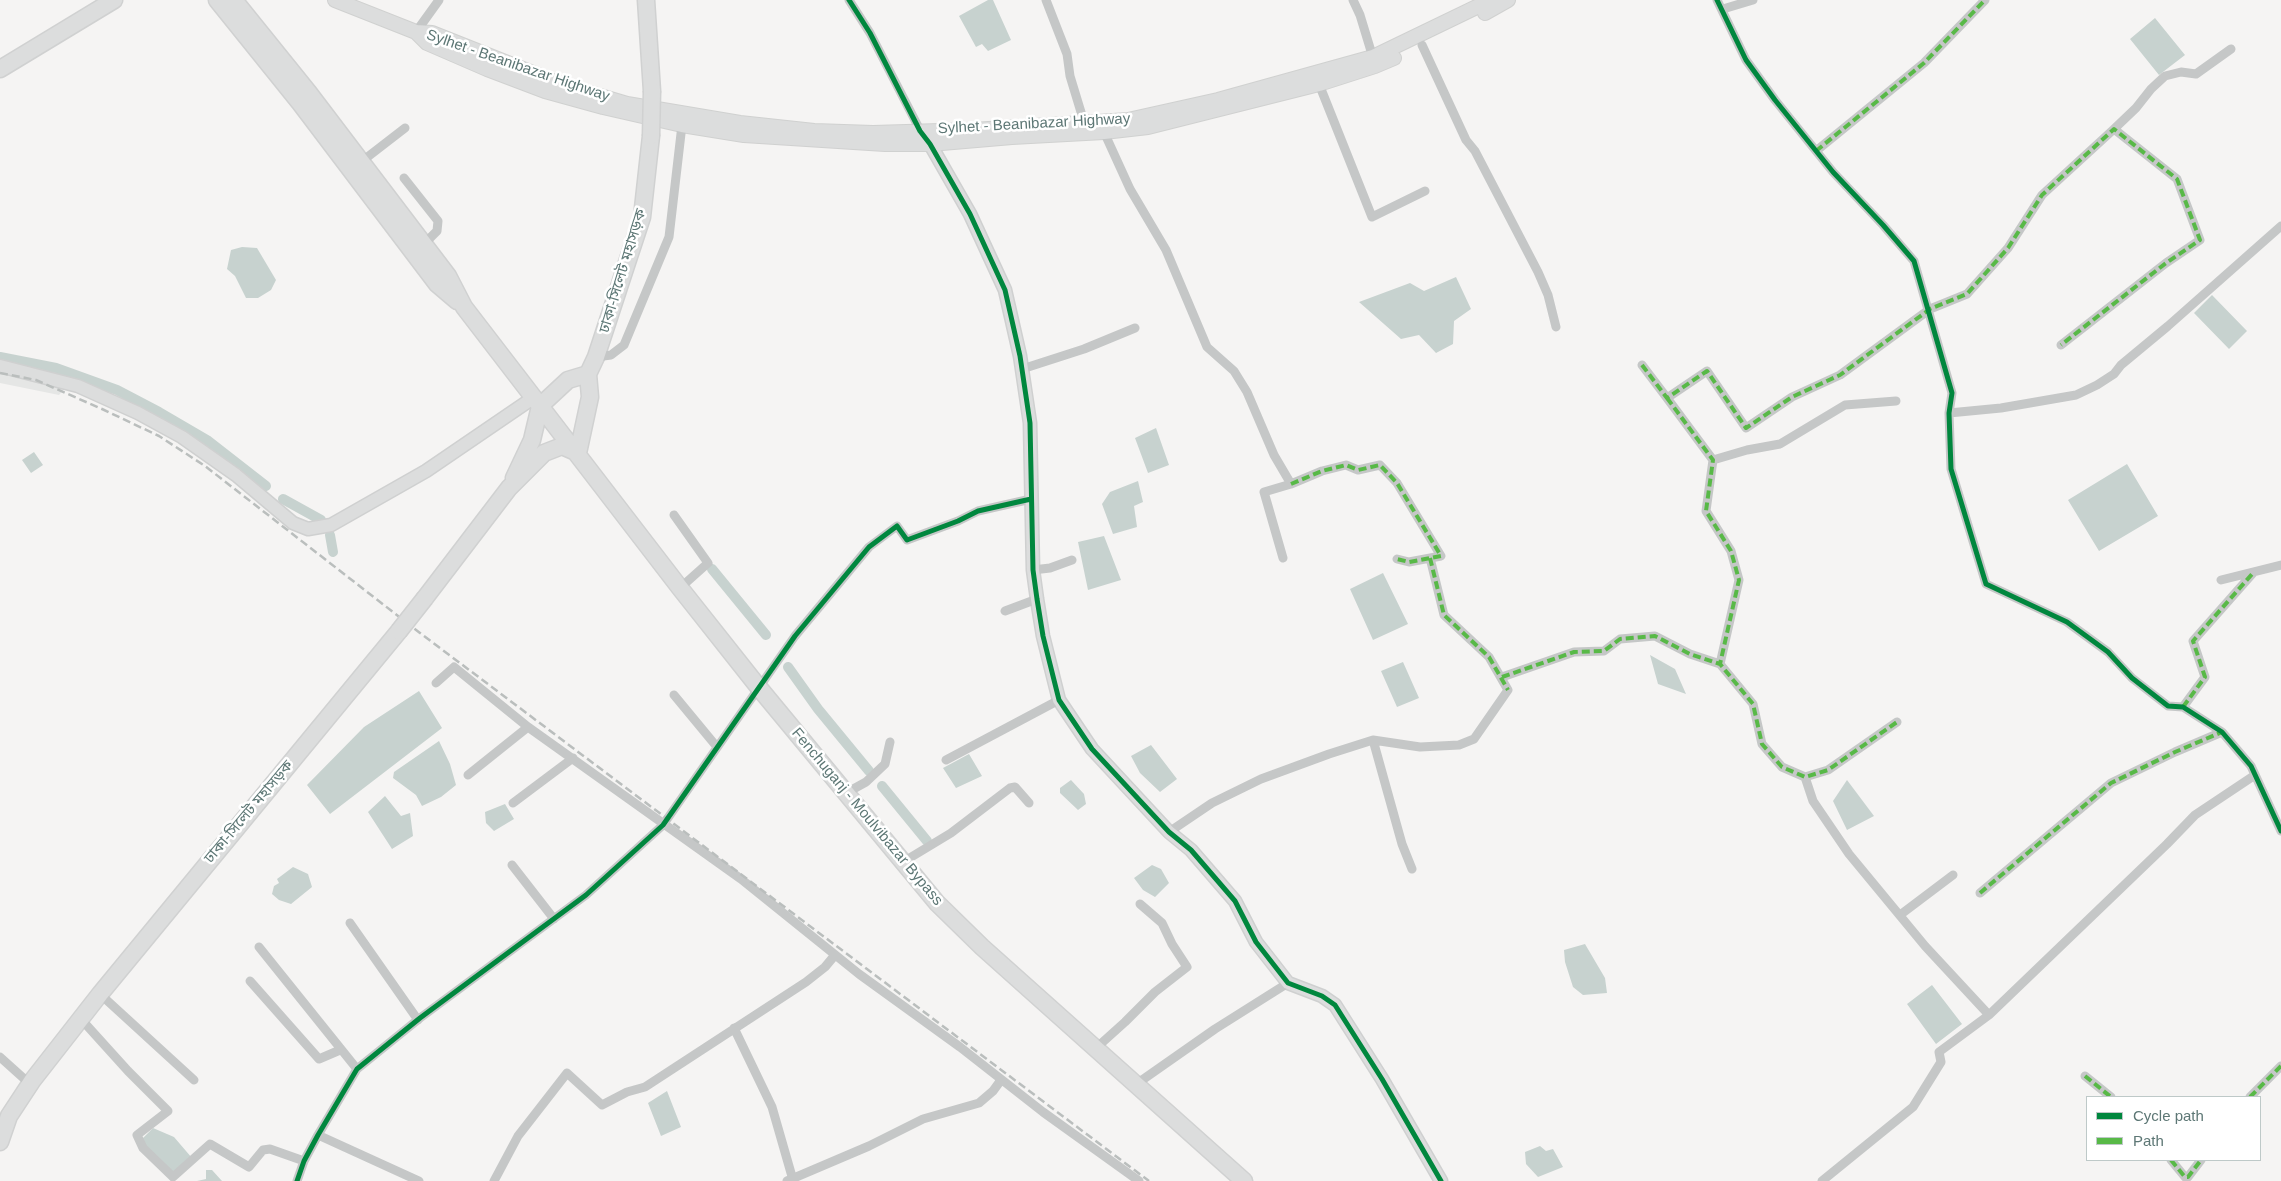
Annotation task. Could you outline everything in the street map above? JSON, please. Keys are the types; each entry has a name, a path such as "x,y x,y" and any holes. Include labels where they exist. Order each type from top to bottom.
{"highway":[{"path":"0,58 93,0"},
{"path":"0,70 114,0"},
{"path":"217,0 300,103 437,284 464,308"},
{"path":"234,0 448,276 464,308"},
{"name":"ঢাকা-সিলেট মহাসড়ক","path":"0,1142 9,1116 30,1084 100,994 399,631 509,488 544,453 562,446 578,453 590,398 588,374 596,357 642,217 651,136 652,91 646,0"},
{"name":"Fenchuganj - Moulvibazar Bypass","path":"464,308 760,689 937,903 982,947 1244,1181"},
{"path":"536,402 568,380 588,374"},
{"name":"ঢাকা-সিলেট মহাসড়ক","path":"509,488 532,440 536,402"}],"main road":[{"path":"335,0 416,32"},
{"name":"Sylhet - Beanibazar Highway","path":"416,32 432,33 563,85 627,104 740,123 814,131 873,133 1128,120 1218,100 1374,61 1491,0"},
{"name":"Sylhet - Beanibazar Highway","path":"416,32 427,43 545,91 603,107 682,125 744,135 885,144 930,144 1104,132 1148,127 1319,84 1374,61 1422,45 1508,0"}],"street":[{"path":"416,32 439,0"},
{"path":"849,0 870,33 920,131 930,144 970,214 1005,290 1022,369 1030,423 1033,570 1036,599 1059,700 1092,749 1169,832 1191,850 1235,901 1256,942 1288,983 1322,996 1335,1005 1382,1079 1441,1181"},
{"path":"1046,0 1067,54 1070,76 1084,122"},
{"path":"1353,0 1360,15 1374,61"},
{"path":"1717,0 1746,60 1775,100 1816,151 1914,261 1930,309 1952,393 1949,413 1951,469 1986,584 2067,622 2108,652 2132,678 2168,706 2183,707 2222,732 2251,766 2281,831"},
{"path":"1723,10 1754,0"},
{"path":"1816,151 1924,63 1985,0"},
{"path":"1422,45 1466,140 1475,151 1538,272 1548,295 1556,327"},
{"path":"1667,398 1708,371 1746,428 1792,397 1840,375 1930,309 1967,294 2008,248 2042,195 2136,108 2151,89 2166,76 2181,72 2196,74 2231,49"},
{"path":"1319,84 1372,217 1425,191"},
{"path":"596,357 611,355 624,345 669,237 682,125"},
{"path":"361,162 406,128"},
{"path":"2061,345 2166,262 2200,240 2177,179 2114,129"},
{"path":"1104,132 1130,189 1166,250 1207,347 1234,371 1247,392 1274,455 1290,484"},
{"path":"404,178 438,221 437,231 424,244"},
{"path":"1949,413 2002,408 2076,395 2097,385 2114,374 2121,365 2281,226"},
{"path":"1022,369 1084,349 1135,328"},
{"path":"1642,365 1713,460 1706,511 1731,551 1739,580 1720,664"},
{"path":"0,366 78,386 138,413 190,442 236,475 293,523 308,530 330,525 426,471 536,402"},
{"path":"1713,460 1746,450 1780,444 1845,405 1896,401"},
{"path":"1283,558 1264,492 1322,471 1346,465 1358,470 1380,465 1397,483 1441,556 1409,562 1397,559"},
{"path":"297,1181 304,1161 357,1069 418,1020 586,895 663,825 760,689 795,636 869,547 897,526 906,540 958,521 978,511 1031,498"},
{"path":"674,515 708,563 680,588"},
{"path":"1169,832 1212,803 1261,779 1373,740 1420,747 1459,745 1474,739 1508,690 1489,657 1444,615 1430,558"},
{"path":"1033,570 1050,568 1072,560"},
{"path":"2221,580 2281,565"},
{"path":"2183,707 2205,677 2193,641 2253,573"},
{"path":"1005,612 1036,599"},
{"path":"1502,677 1574,652 1604,651 1620,639 1655,636 1690,654 1720,664 1753,704 1762,744 1782,767 1805,777 1828,770 1897,722"},
{"path":"436,683 454,667 528,727 741,879 835,955 1138,1181"},
{"path":"674,695 717,747"},
{"path":"946,760 1059,700"},
{"path":"468,775 528,727"},
{"path":"1980,893 2111,783 2222,732"},
{"path":"1373,740 1402,844 1412,869"},
{"path":"846,793 866,782 885,764 890,742"},
{"path":"512,803 573,758"},
{"path":"1824,1180 1913,1107 1940,1064 1939,1052 1989,1016 2168,844 2195,815 2255,775"},
{"path":"1805,777 1813,801 1849,854 1925,946 1989,1016"},
{"path":"903,862 950,833 1010,788 1015,787 1029,803"},
{"path":"512,865 554,919"},
{"path":"1900,915 1953,875"},
{"path":"1095,1048 1155,992 1187,967 1172,944 1162,923 1140,904"},
{"path":"350,923 418,1020"},
{"path":"259,947 357,1069"},
{"path":"494,1181 518,1136 567,1073 602,1105 627,1092 646,1087 806,982 825,967 835,955"},
{"path":"250,981 319,1059 340,1050"},
{"path":"1135,1084 1215,1029 1288,983"},
{"path":"100,994 194,1080"},
{"path":"81,1019 128,1071 168,1111 138,1135 143,1148 174,1177 210,1144 249,1167 263,1150 270,1149 304,1161"},
{"path":"734,1028 772,1107 790,1180 922,1119 979,1102 993,1091 1001,1080"},
{"path":"0,1057 30,1084"},
{"path":"2251,1096 2281,1066"},
{"path":"2085,1076 2110,1096"},
{"path":"318,1135 419,1181"},
{"path":"2172,1161 2185,1177 2188,1177 2200,1161"}],"shaded area":[{"path":"988,0 993,0 1011,40 988,51 982,44 976,47 959,16"},
{"path":"2155,18 2185,55 2159,75 2130,39"},
{"path":"242,247 257,248 276,280 271,290 258,298 246,298 235,276 227,269 231,250"},
{"path":"1456,277 1471,309 1454,321 1453,344 1436,353 1419,335 1401,339 1359,302 1410,283 1424,291"},
{"path":"2212,295 2247,331 2229,349 2194,313"},
{"path":"0,369 66,387 59,395 0,383"},
{"path":"1156,428 1169,465 1148,473 1135,438"},
{"path":"34,452 43,465 31,473 22,460"},
{"path":"2127,464 2158,516 2099,551 2068,500"},
{"path":"1138,481 1143,502 1134,506 1137,527 1113,534 1102,504 1110,492"},
{"path":"1104,536 1121,580 1088,590 1078,542"},
{"path":"1383,573 1408,624 1373,640 1350,589"},
{"path":"1650,655 1675,669 1686,694 1658,684"},
{"path":"1403,662 1419,698 1397,707 1381,671"},
{"path":"419,691 442,728 330,814 307,785 364,727"},
{"path":"439,741 450,764 456,785 441,797 422,806 416,795 393,778 394,772"},
{"path":"1151,745 1177,779 1160,792 1140,773 1131,756"},
{"path":"969,754 982,776 956,788 943,768"},
{"path":"1071,780 1084,794 1086,804 1078,810 1060,793 1060,788"},
{"path":"1847,780 1874,816 1847,830 1833,801"},
{"path":"385,796 401,816 410,813 413,836 392,849 368,812"},
{"path":"505,804 514,819 494,831 486,823 485,812"},
{"path":"1152,865 1161,869 1169,883 1155,897 1143,890 1134,878"},
{"path":"293,867 308,874 312,887 291,904 279,900 272,894 274,886 279,883 277,879"},
{"path":"1585,944 1605,978 1607,993 1583,995 1573,987 1565,962 1564,950"},
{"path":"1932,985 1962,1024 1936,1044 1907,1004"},
{"path":"667,1091 681,1127 661,1136 648,1103"},
{"path":"153,1128 174,1137 192,1158 175,1174 144,1146 142,1139"},
{"path":"1540,1146 1546,1151 1553,1149 1563,1167 1538,1177 1526,1164 1525,1152"},
{"path":"206,1170 212,1170 222,1181 197,1181 206,1179"}],"waterway":[{"path":"0,357 56,368 117,390 207,440 266,486"},
{"path":"283,499 321,520"},
{"path":"330,535 333,552"},
{"path":"712,569 766,635"},
{"path":"788,667 818,709 869,771"},
{"path":"882,786 927,841"}],"railway":[{"path":"0,373 36,380 102,409 159,436 205,466 420,633 1149,1181"}],"marked path":[{"path":"1816,151 1924,63 1985,0"},
{"path":"1642,365 1667,398 1707,371 1746,428 1792,397 1840,375 1930,309 1967,294 2008,248 2042,195 2114,129 2177,179 2200,240 2166,263 2061,345"},
{"path":"1667,398 1713,460 1706,511 1731,551 1739,580 1720,664"},
{"path":"1291,484 1322,471 1346,465 1358,470 1380,465 1397,483 1441,556 1409,562 1397,559"},
{"path":"1430,558 1444,615 1489,657 1508,690"},
{"path":"2183,707 2205,677 2193,641 2253,573"},
{"path":"1502,677 1574,652 1604,651 1620,639 1655,636 1690,654 1720,664 1753,704 1762,744 1782,767 1805,777 1828,770 1897,722"},
{"path":"1980,893 2111,783 2222,732"},
{"path":"2251,1096 2281,1066"},
{"path":"2085,1076 2110,1096"},
{"path":"2172,1161 2185,1177 2188,1177 2200,1161"}],"cycle path":[{"path":"849,0 870,33 920,131 930,144 970,214 1005,290 1020,356 1030,423 1033,570 1043,636 1059,700 1092,749 1169,832 1191,850 1235,901 1256,942 1288,983 1322,996 1335,1005 1382,1079 1441,1181"},
{"path":"1717,0 1746,60 1775,100 1833,172 1914,261 1952,393 1949,413 1951,469 1986,584 2067,622 2108,652 2132,678 2168,706 2183,707 2222,732 2251,766 2281,831"},
{"path":"297,1181 304,1161 357,1069 420,1018 586,895 663,825 795,636 869,547 897,526 907,540 958,521 978,511 1031,499"}]}
